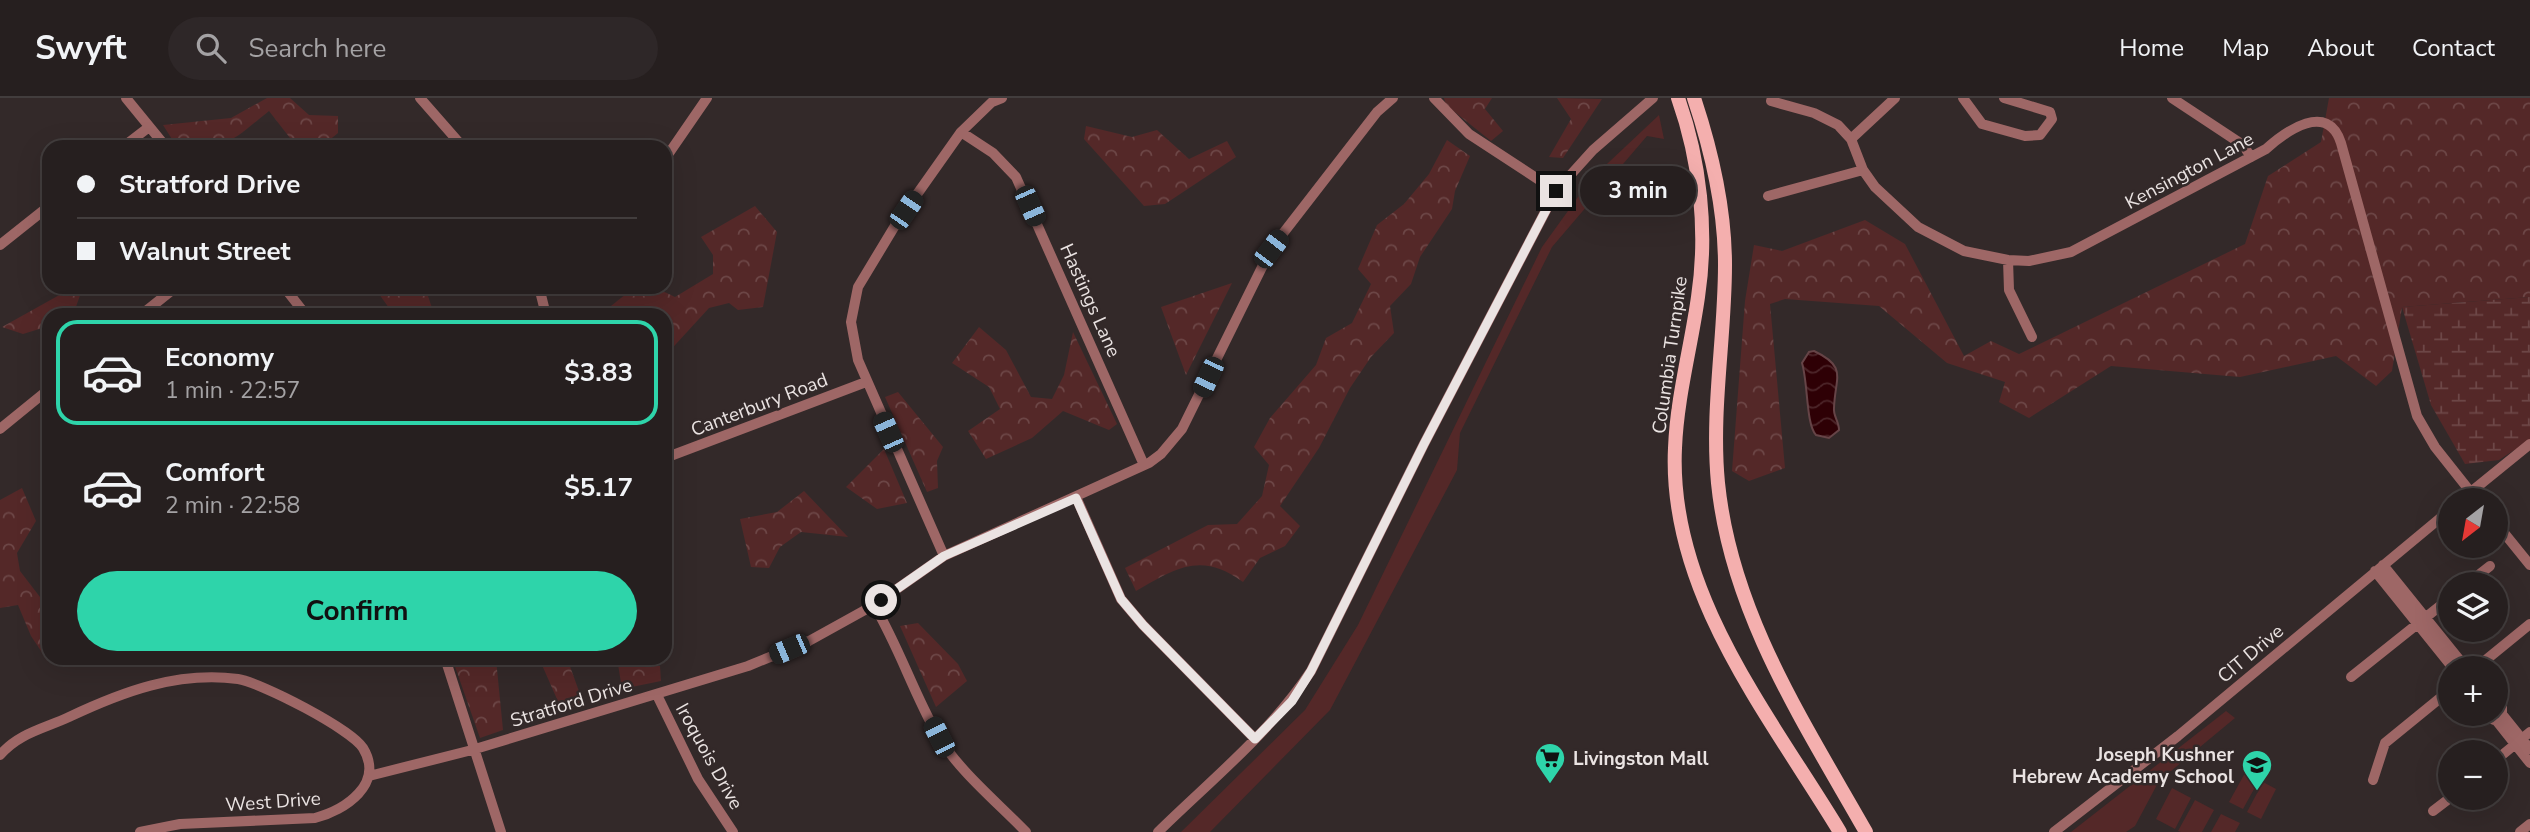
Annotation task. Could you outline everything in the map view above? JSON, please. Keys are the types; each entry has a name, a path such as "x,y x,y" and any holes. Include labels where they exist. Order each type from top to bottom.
{"main road":[{"name":"Columbia Turnpike","path":"1678,98 1694,155 1700,200 1702,250 1699,295 1682,381 1674,449 1677,495 1684,535 1698,584 1715,624 1840,832"},
{"path":"1695,98 1715,168 1723,240 1724,291 1716,457 1732,559 1746,607 1763,644 1866,832"}],"street":[{"path":"126,98 160,140"},
{"path":"672,149 707,98"},
{"path":"944,556 866,382 853,340 851,322 858,287 896,224 961,132 992,102 1002,98"},
{"name":"Stratford Drive","path":"472,750 657,695 760,661 809,640 874,605 944,556 1076,498 1161,454 1182,429 1271,249 1377,112 1393,98"},
{"path":"1434,98 1469,134 1556,191"},
{"path":"1158,832 1292,701 1311,671 1424,444 1556,191 1593,150 1653,98"},
{"path":"1850,139 1895,98"},
{"path":"1963,98 1978,119 1988,127 2033,137 2046,131 2052,119 2050,112 2004,98"},
{"path":"2172,98 2242,145 2252,157"},
{"name":"Kensington Lane","path":"1771,99 1830,118 1850,139 1863,170 1890,203 1941,240 1964,251 2008,260 2038,260 2071,252 2252,157 2301,124 2318,121 2334,129 2417,416 2435,447 2467,488"},
{"path":"427,101 458,140"},
{"path":"132,140 149,127"},
{"name":"Hastings Lane","path":"961,132 993,153 1020,184 1144,465"},
{"path":"1768,196 1863,170"},
{"path":"0,245 42,212"},
{"path":"2008,260 2009,290 2032,337"},
{"path":"150,308 167,294"},
{"path":"290,294 300,308"},
{"name":"Canterbury Road","path":"672,455 866,382"},
{"path":"0,429 42,395"},
{"path":"2484,488 2530,444"},
{"path":"1076,498 1121,599 1255,739"},
{"name":"CIT Drive","path":"2056,832 2188,727 2438,520"},
{"path":"2508,538 2530,565"},
{"path":"2482,572 2490,566"},
{"path":"2379,568 2455,656"},
{"path":"874,605 900,652 939,737 955,759 1026,832"},
{"path":"2351,677 2438,608"},
{"path":"2422,621 2445,656"},
{"path":"2491,656 2530,625"},
{"path":"447,665 472,750 501,832"},
{"path":"0,755 27,733 125,692 188,679 217,678 239,680 278,692 350,736 362,746 367,756 369,776 472,750"},
{"name":"Iroquois Drive","path":"657,695 698,779 733,832"},
{"path":"2372,780 2387,740 2438,700"},
{"path":"2508,725 2530,749"},
{"path":"2508,750 2522,738"},
{"path":"2522,738 2530,763"},
{"name":"West Drive","path":"140,832 180,824 323,816 355,798 369,776"},
{"path":"2433,811 2438,807"},
{"path":"2520,832 2530,824"}],"green space":[{"path":"267,98 290,98 309,115 338,116 338,133 330,140 292,140 269,111 230,140 173,140 163,125 231,118"},
{"path":"1444,98 1492,98 1485,109 1503,131 1491,141 1446,105"},
{"path":"1557,98 1602,99 1563,158 1549,157 1571,119"},
{"path":"2329,98 2530,98 2530,297 2402,307 2392,371 2376,386 2336,356 2240,377 2111,366 2029,418 1999,402 2005,382 1947,363 1879,306 1785,299 1770,304 1785,468 1749,481 1732,471 1745,301 1754,245 1782,251 1865,220 1905,244 1964,356 1991,341 2019,354 2245,244 2268,176 2321,142"},
{"path":"1659,115 1664,139 1647,136 1552,247 1460,433 1457,470 1330,710 1210,832 1181,832 1305,710 1358,625 1542,247 1591,179"},
{"path":"1086,126 1132,137 1157,130 1189,159 1227,141 1236,157 1165,204 1144,206 1084,139"},
{"path":"1447,140 1470,156 1455,191 1452,209 1420,257 1411,284 1390,306 1394,333 1371,357 1350,388 1319,448 1280,506 1300,526 1285,546 1260,558 1243,582 1214,567 1189,566 1136,591 1125,568 1208,525 1237,524 1262,496 1269,465 1254,447 1270,418 1316,365 1326,338 1352,323 1371,284 1358,269 1377,225 1404,204 1429,174"},
{"path":"755,206 777,232 763,307 738,310 729,303 709,308 672,348 672,308 608,308 626,294 669,294 675,297 713,274 713,255 701,237"},
{"path":"1232,283 1186,375 1161,307"},
{"path":"61,294 80,294 76,308 42,308 42,328 23,334 2,327"},
{"path":"379,294 427,294 432,308 389,308"},
{"path":"2530,297 2530,440 2499,460 2465,464 2431,405 2402,307"},
{"path":"979,327 1006,350 1031,397 1052,399 1064,375 1073,332 1117,424 1109,430 1063,411 1032,438 986,459 968,431 1000,409 989,387 952,363"},
{"path":"898,392 943,447 937,461 938,488 927,492 885,397"},
{"path":"884,449 907,503 877,509 846,487"},
{"path":"22,488 36,521 17,553 20,571 42,597 42,652 31,636 18,605 0,608 0,500"},
{"path":"804,491 848,537 801,532 780,547 769,568 751,567 740,519 777,512"},
{"path":"918,623 958,664 967,681 936,707 900,626"},
{"path":"454,665 497,665 503,730 480,738"},
{"path":"542,665 570,665 585,708 560,706"},
{"path":"618,665 660,666 661,681 622,689"},
{"path":"2226,711 2235,718 2159,781 2135,826 2126,832 2071,832"},
{"path":"2245,773 2259,780 2243,809 2229,802"},
{"path":"2263,782 2276,789 2261,819 2247,812"},
{"path":"2172,788 2191,798 2175,829 2156,819"},
{"path":"2195,800 2214,810 2202,832 2178,831"},
{"path":"2221,814 2240,823 2235,832 2211,832"}],"water":[{"path":"1814,351 1832,362 1836,368 1834,411 1839,430 1829,438 1816,435 1809,413 1802,363 1809,352"}],"place":[{"name":"Livingston Mall","path":"1550,785"},
{"name":"Joseph Kushner Hebrew Academy School","path":"2257,792"}],"route":[{"path":"881,600 944,556 1076,498 1121,599 1255,739 1292,701 1311,671 1424,444 1556,191"}]}
